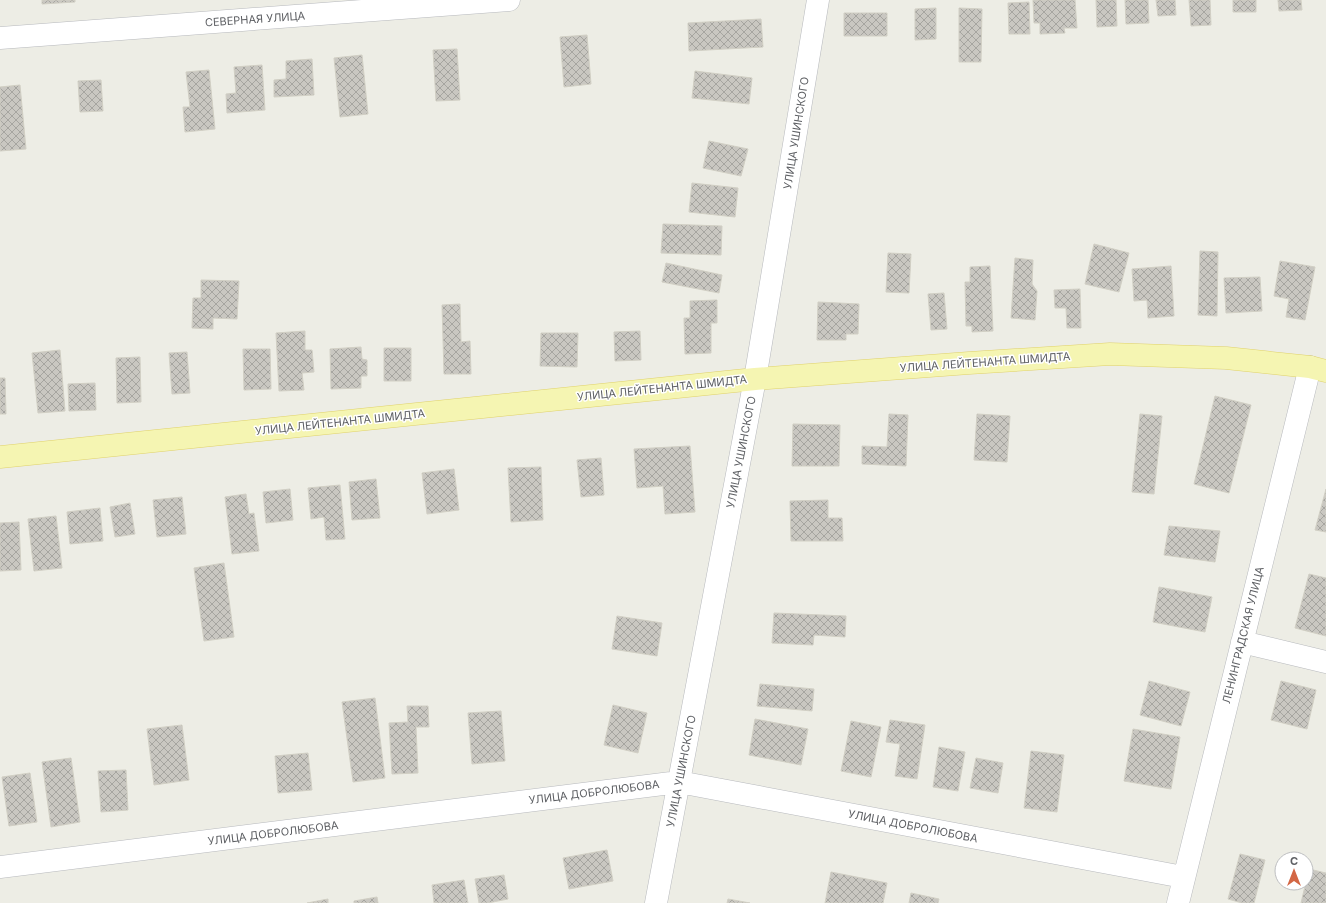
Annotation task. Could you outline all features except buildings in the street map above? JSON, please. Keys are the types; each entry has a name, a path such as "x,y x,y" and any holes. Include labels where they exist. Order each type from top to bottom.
{"main road":[{"name":"УЛИЦА ЛЕЙТЕНАНТА ШМИДТА","path":"0,457 755,378 1110,354 1226,358 1318,369"}],"street":[{"name":"СЕВЕРНАЯ УЛИЦА","path":"0,38 509,0"},
{"name":"УЛИЦА УШИНСКОГО","path":"656,903 755,378 818,0"},
{"name":"ЛЕНИНГРАДСКАЯ УЛИЦА","path":"1178,903 1183,877 1242,642 1318,369"},
{"path":"1242,642 1326,662"},
{"name":"УЛИЦА ДОБРОЛЮБОВА","path":"0,867 679,782 1183,877"}]}
